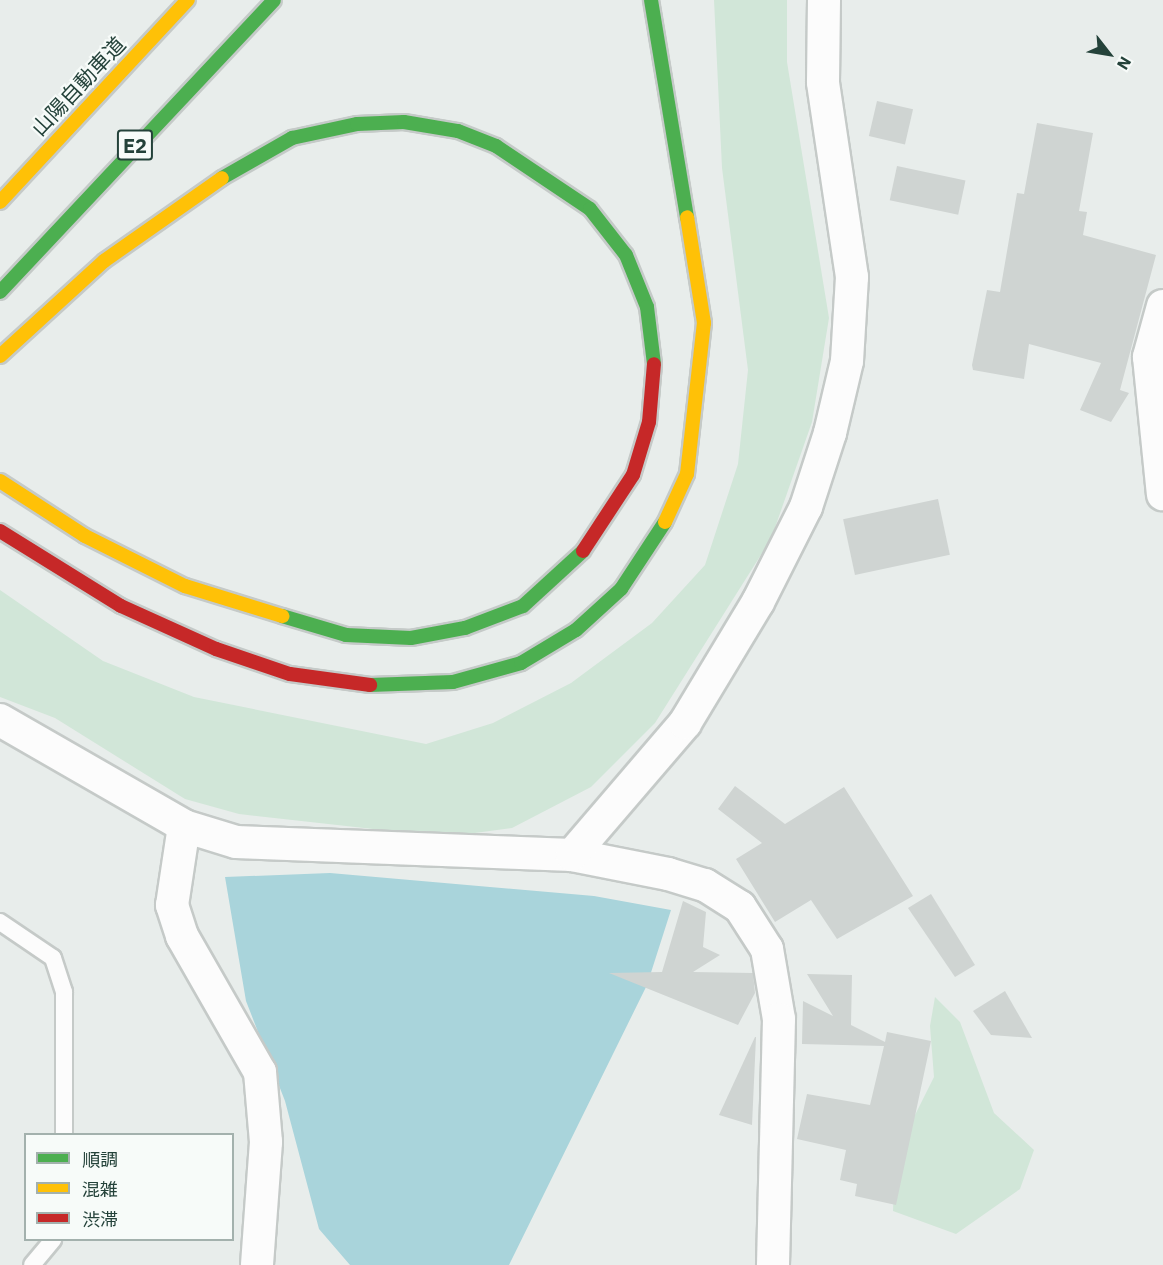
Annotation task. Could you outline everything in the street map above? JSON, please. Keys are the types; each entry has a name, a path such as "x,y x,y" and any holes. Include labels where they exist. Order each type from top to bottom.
{"highway":[{"name":"山陽自動車道","path":"0,202 188,0"},
{"name":"E2","path":"0,292 274,0"},
{"path":"0,531 121,606 216,649 291,674 365,685 453,682 521,663 576,630 621,590 656,541 687,474 698,407 704,323 651,0"},
{"path":"0,356 104,261 236,168 292,138 357,124 404,122 458,131 496,146 590,209 626,255 647,307 654,365 649,422 633,475 608,519 571,566 523,606 465,628 411,638 346,635 185,586 85,536 0,481"}],"street":[{"path":"572,855 686,723 758,602 806,507 830,433 847,361 852,277 823,82 824,0"},
{"path":"1163,306 1149,357 1159,427 1163,494"},
{"path":"0,720 184,825 236,842 572,855 705,885 740,907 767,949 780,1019 774,1265"},
{"path":"184,825 172,905 182,936 260,1072 266,1142 257,1265"}],"lane":[{"path":"0,922 53,958 64,992 64,1133"},
{"path":"32,1265 51,1241"}],"green space":[{"path":"714,0 787,0 787,62 829,318 812,422 771,539 655,723 591,787 512,828 445,837 239,814 185,799 55,718 0,697 0,590 103,661 194,697 426,744 493,723 571,683 652,623 705,565 738,464 748,370 722,168"},
{"path":"935,997 960,1022 994,1113 1034,1150 1020,1189 956,1234 893,1211 895,1155 934,1077 930,1026"}],"water":[{"path":"330,873 594,896 671,910 647,985 509,1265 350,1265 319,1229 285,1101 246,1001 225,877"}],"building":[{"path":"877,101 913,109 905,144 869,136"},
{"path":"1037,123 1093,133 1079,211 1087,212 1083,235 1156,255 1120,390 1129,393 1111,422 1080,410 1101,363 1029,344 1024,379 973,370 972,365 987,290 1000,292 1017,193 1024,194"},
{"path":"897,166 965,181 958,215 890,200"},
{"path":"938,499 950,555 855,575 843,519"},
{"path":"735,786 785,824 844,787 913,896 837,939 811,900 775,922 736,859 762,843 718,809"},
{"path":"931,894 975,965 955,977 908,908"},
{"path":"683,901 706,912 703,947 720,955 693,972 753,973 755,993 738,1025 609,973 662,972"},
{"path":"807,974 852,975 851,1025 885,1042 887,1032 931,1041 896,1205 855,1196 857,1184 840,1180 846,1150 797,1139 807,1094 870,1105 884,1046 802,1044 803,1001 833,1016"},
{"path":"1005,991 1032,1038 991,1035 973,1011"},
{"path":"756,1037 752,1125 719,1115"}],"traffic: fast":[{"path":"0,292 274,0"},
{"path":"651,0 687,217"},
{"path":"222,178 292,138 357,124 404,122 458,131 496,146 590,209 626,255 647,307 654,364"},
{"path":"370,685 453,682 521,663 576,630 621,589 665,522"},
{"path":"282,616 346,635 411,638 465,628 523,606 583,551"}],"traffic: slow":[{"path":"0,202 188,0"},
{"path":"0,356 104,261 222,178"},
{"path":"665,522 687,474 704,323 687,217"},
{"path":"0,481 85,536 185,586 282,616"}],"traffic: jam":[{"path":"583,551 633,475 649,422 654,364"},
{"path":"0,531 121,606 216,649 290,674 370,685"}]}
